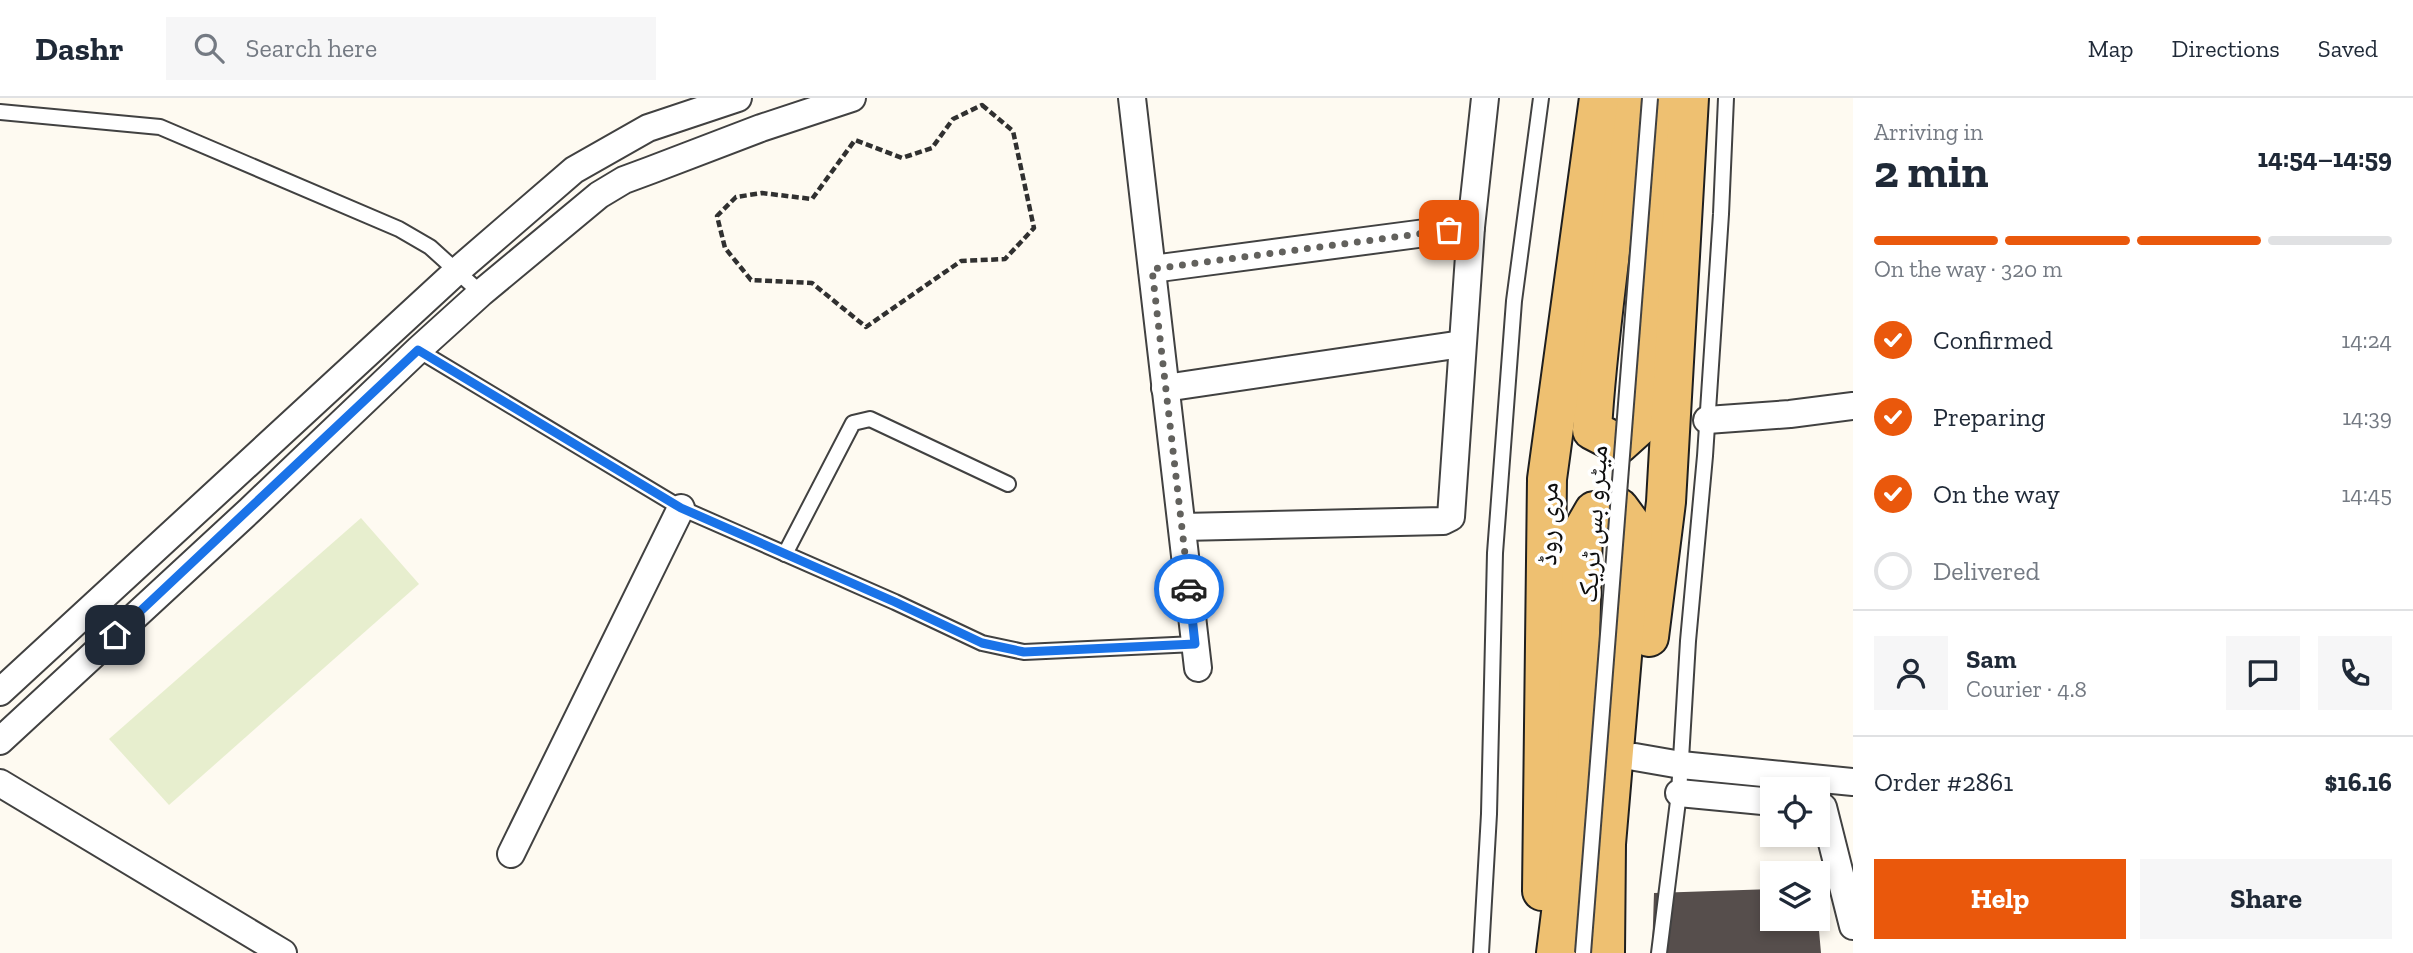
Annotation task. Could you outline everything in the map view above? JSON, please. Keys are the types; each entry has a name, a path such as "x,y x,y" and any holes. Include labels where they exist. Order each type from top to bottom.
{"main road":[{"name":"مری روڈ","path":"1542,953 1546,480 1599,98"},
{"path":"1623,98 1621,155 1595,366 1592,430 1619,444 1639,426 1650,369 1654,191 1665,98"},
{"path":"1617,953 1635,757 1666,502 1689,98"},
{"path":"1556,953 1576,792 1583,530 1594,510 1619,508 1633,527 1606,844 1605,953"}],"street":[{"path":"0,692 457,271 574,170 648,128 738,98"},
{"path":"0,741 418,350 598,195 624,180 761,128 852,98"},
{"path":"1132,98 1197,656"},
{"path":"1182,527 1443,521 1451,517 1461,344 1485,98"},
{"path":"1152,269 1471,227"},
{"path":"1165,388 1461,344"},
{"path":"1707,420 1853,406"},
{"path":"510,854 681,508"},
{"path":"1635,757 1681,765 1853,782"},
{"path":"0,783 283,953"},
{"path":"1679,793 1760,801"},
{"path":"1830,835 1853,926"}],"lane":[{"path":"1481,953 1489,814 1495,553 1514,301 1541,98"},
{"name":"میٹرو بس ٹریک","path":"1583,953 1650,98"},
{"path":"1659,953 1679,793 1721,214 1726,98"},
{"path":"0,112 160,127 399,229 430,247 481,293"},
{"path":"418,350 681,508 982,643 1024,652 1197,656"},
{"path":"785,554 853,423 870,419 1008,484"}],"path":[{"path":"982,106 1013,131 1034,228 1005,259 961,261 866,327 812,283 751,280 725,248 717,216 736,197 762,193 813,199 855,140 902,158 932,148 953,119 982,106"}],"green space":[{"path":"361,518 419,584 169,805 109,739"}],"building":[{"path":"1760,889 1760,931 1819,931 1821,953 1652,953 1654,893"}],"way so far":[{"path":"1189,589 1152,269 1449,230"}],"route":[{"path":"115,635 418,350 681,508 982,643 1024,652 1195,644 1189,589"}]}
